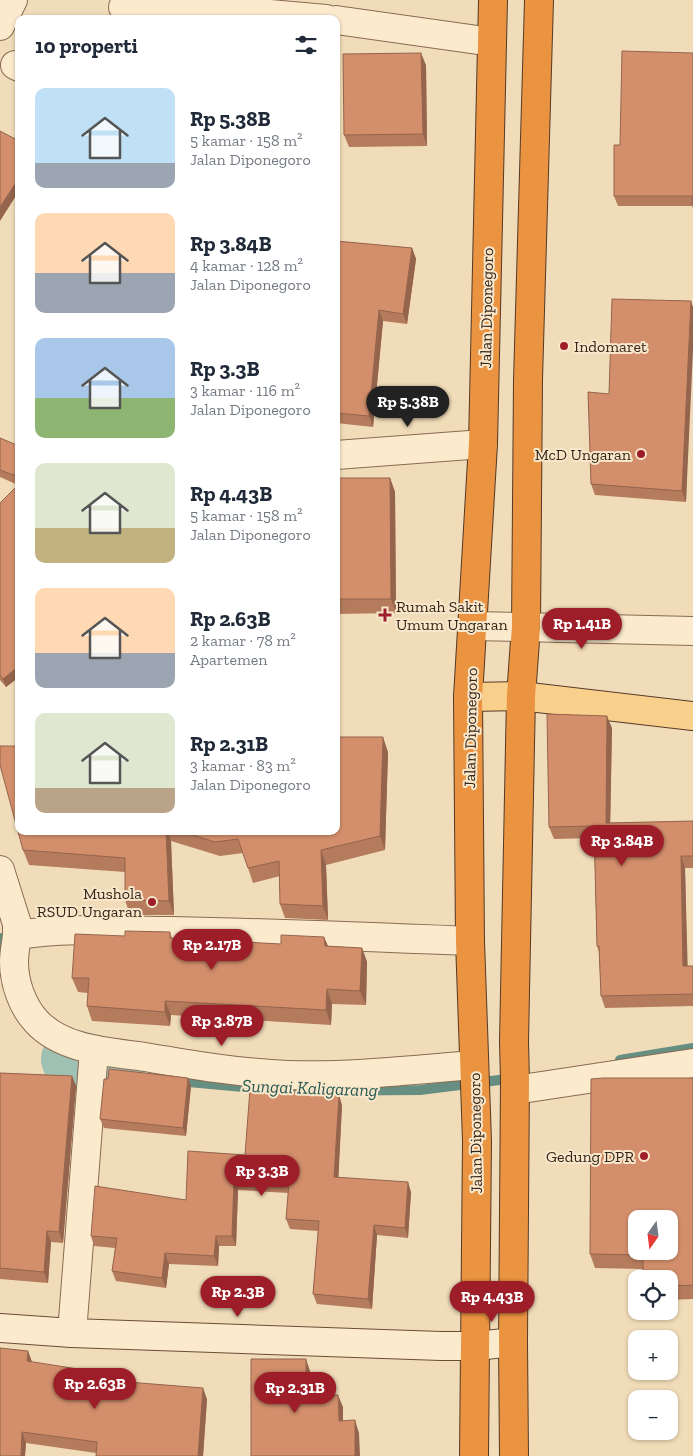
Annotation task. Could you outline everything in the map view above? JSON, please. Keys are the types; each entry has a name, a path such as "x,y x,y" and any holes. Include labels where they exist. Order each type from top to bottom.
{"highway":[{"name":"Jalan Diponegoro","path":"474,1456 477,1141 473,1071 470,941 468,696 482,444 493,0"},
{"path":"514,1456 514,1042 520,696 526,627 528,380 538,0"},
{"path":"477,1141 515,1144"}],"main road":[{"path":"468,696 520,696 693,716"}],"street":[{"path":"0,26 13,0"},
{"path":"123,7 236,15"},
{"path":"340,21 492,42"},
{"path":"340,454 482,444"},
{"path":"473,626 693,631"},
{"path":"0,870 17,924 14,961 16,984 26,1007 36,1021 59,1038 94,1050 208,1067 286,1075 473,1071"},
{"path":"17,935 43,931 84,930 254,932 470,941"},
{"path":"72,1333 94,1050"},
{"path":"515,1085 693,1063"},
{"path":"0,1328 72,1333 430,1346 476,1346 513,1342"}],"building":[{"path":"622,51 693,53 693,204 692,196 614,196 614,145 620,145"},
{"path":"421,53 423,134 344,135 343,54"},
{"path":"0,131 15,139 15,184 0,207"},
{"path":"340,241 412,248 403,314 379,310 369,416 340,413"},
{"path":"612,299 691,301 682,491 591,484 588,392 609,394"},
{"path":"0,438 15,444 15,476 0,470"},
{"path":"340,478 390,478 391,599 340,599"},
{"path":"15,488 15,669 3,679 0,675 0,503"},
{"path":"547,714 607,716 606,823 693,821 693,856 681,856 683,966 693,966 693,994 601,996 599,946 597,946 594,826 549,827"},
{"path":"340,737 383,737 380,836 321,850 323,906 280,904 279,861 248,868 238,839 215,842 193,835 340,835"},
{"path":"0,746 15,746 15,820 0,765"},
{"path":"19,835 166,835 169,901 125,900 125,858 23,850"},
{"path":"125,931 170,932 170,938 281,944 281,935 324,937 325,946 362,948 360,991 327,989 326,1010 165,1001 165,1012 87,1006 89,978 72,978 75,934 125,936"},
{"path":"109,1069 188,1078 183,1128 100,1119 104,1079 108,1079"},
{"path":"0,1073 72,1076 59,1232 47,1231 44,1272 0,1268"},
{"name":"Gedung DPR","path":"693,1078 693,1285 678,1286 678,1270 643,1270 643,1260 678,1260 678,1210 628,1210 628,1255 590,1254 591,1079"},
{"path":"250,1089 339,1095 334,1177 408,1182 405,1228 374,1225 368,1299 313,1294 319,1221 286,1219 289,1183 234,1179 232,1236 216,1236 214,1256 165,1253 162,1278 112,1271 117,1238 91,1236 95,1186 186,1200 188,1151 245,1155"},
{"path":"0,1348 28,1351 27,1361 116,1375 115,1381 203,1388 198,1456 96,1456 97,1442 22,1432 21,1456 0,1456"},
{"path":"251,1359 306,1359 306,1395 338,1395 339,1421 355,1420 355,1456 251,1456"}],"waterway":[{"name":"Sungai Kaligarang","path":"0,938 6,957"},
{"name":"Sungai Kaligarang","path":"620,1060 693,1048"},
{"name":"Sungai Kaligarang","path":"71,1059 115,1070"},
{"name":"Sungai Kaligarang","path":"178,1081 285,1091 420,1090 515,1078"}],"place":[{"name":"Indomaret","path":"564,346"},
{"name":"McD Ungaran","path":"641,454"},
{"name":"Rumah Sakit Umum Ungaran","path":"385,615"},
{"name":"Mushola RSUD Ungaran","path":"152,902"},
{"name":"Gedung DPR","path":"644,1156"}]}
